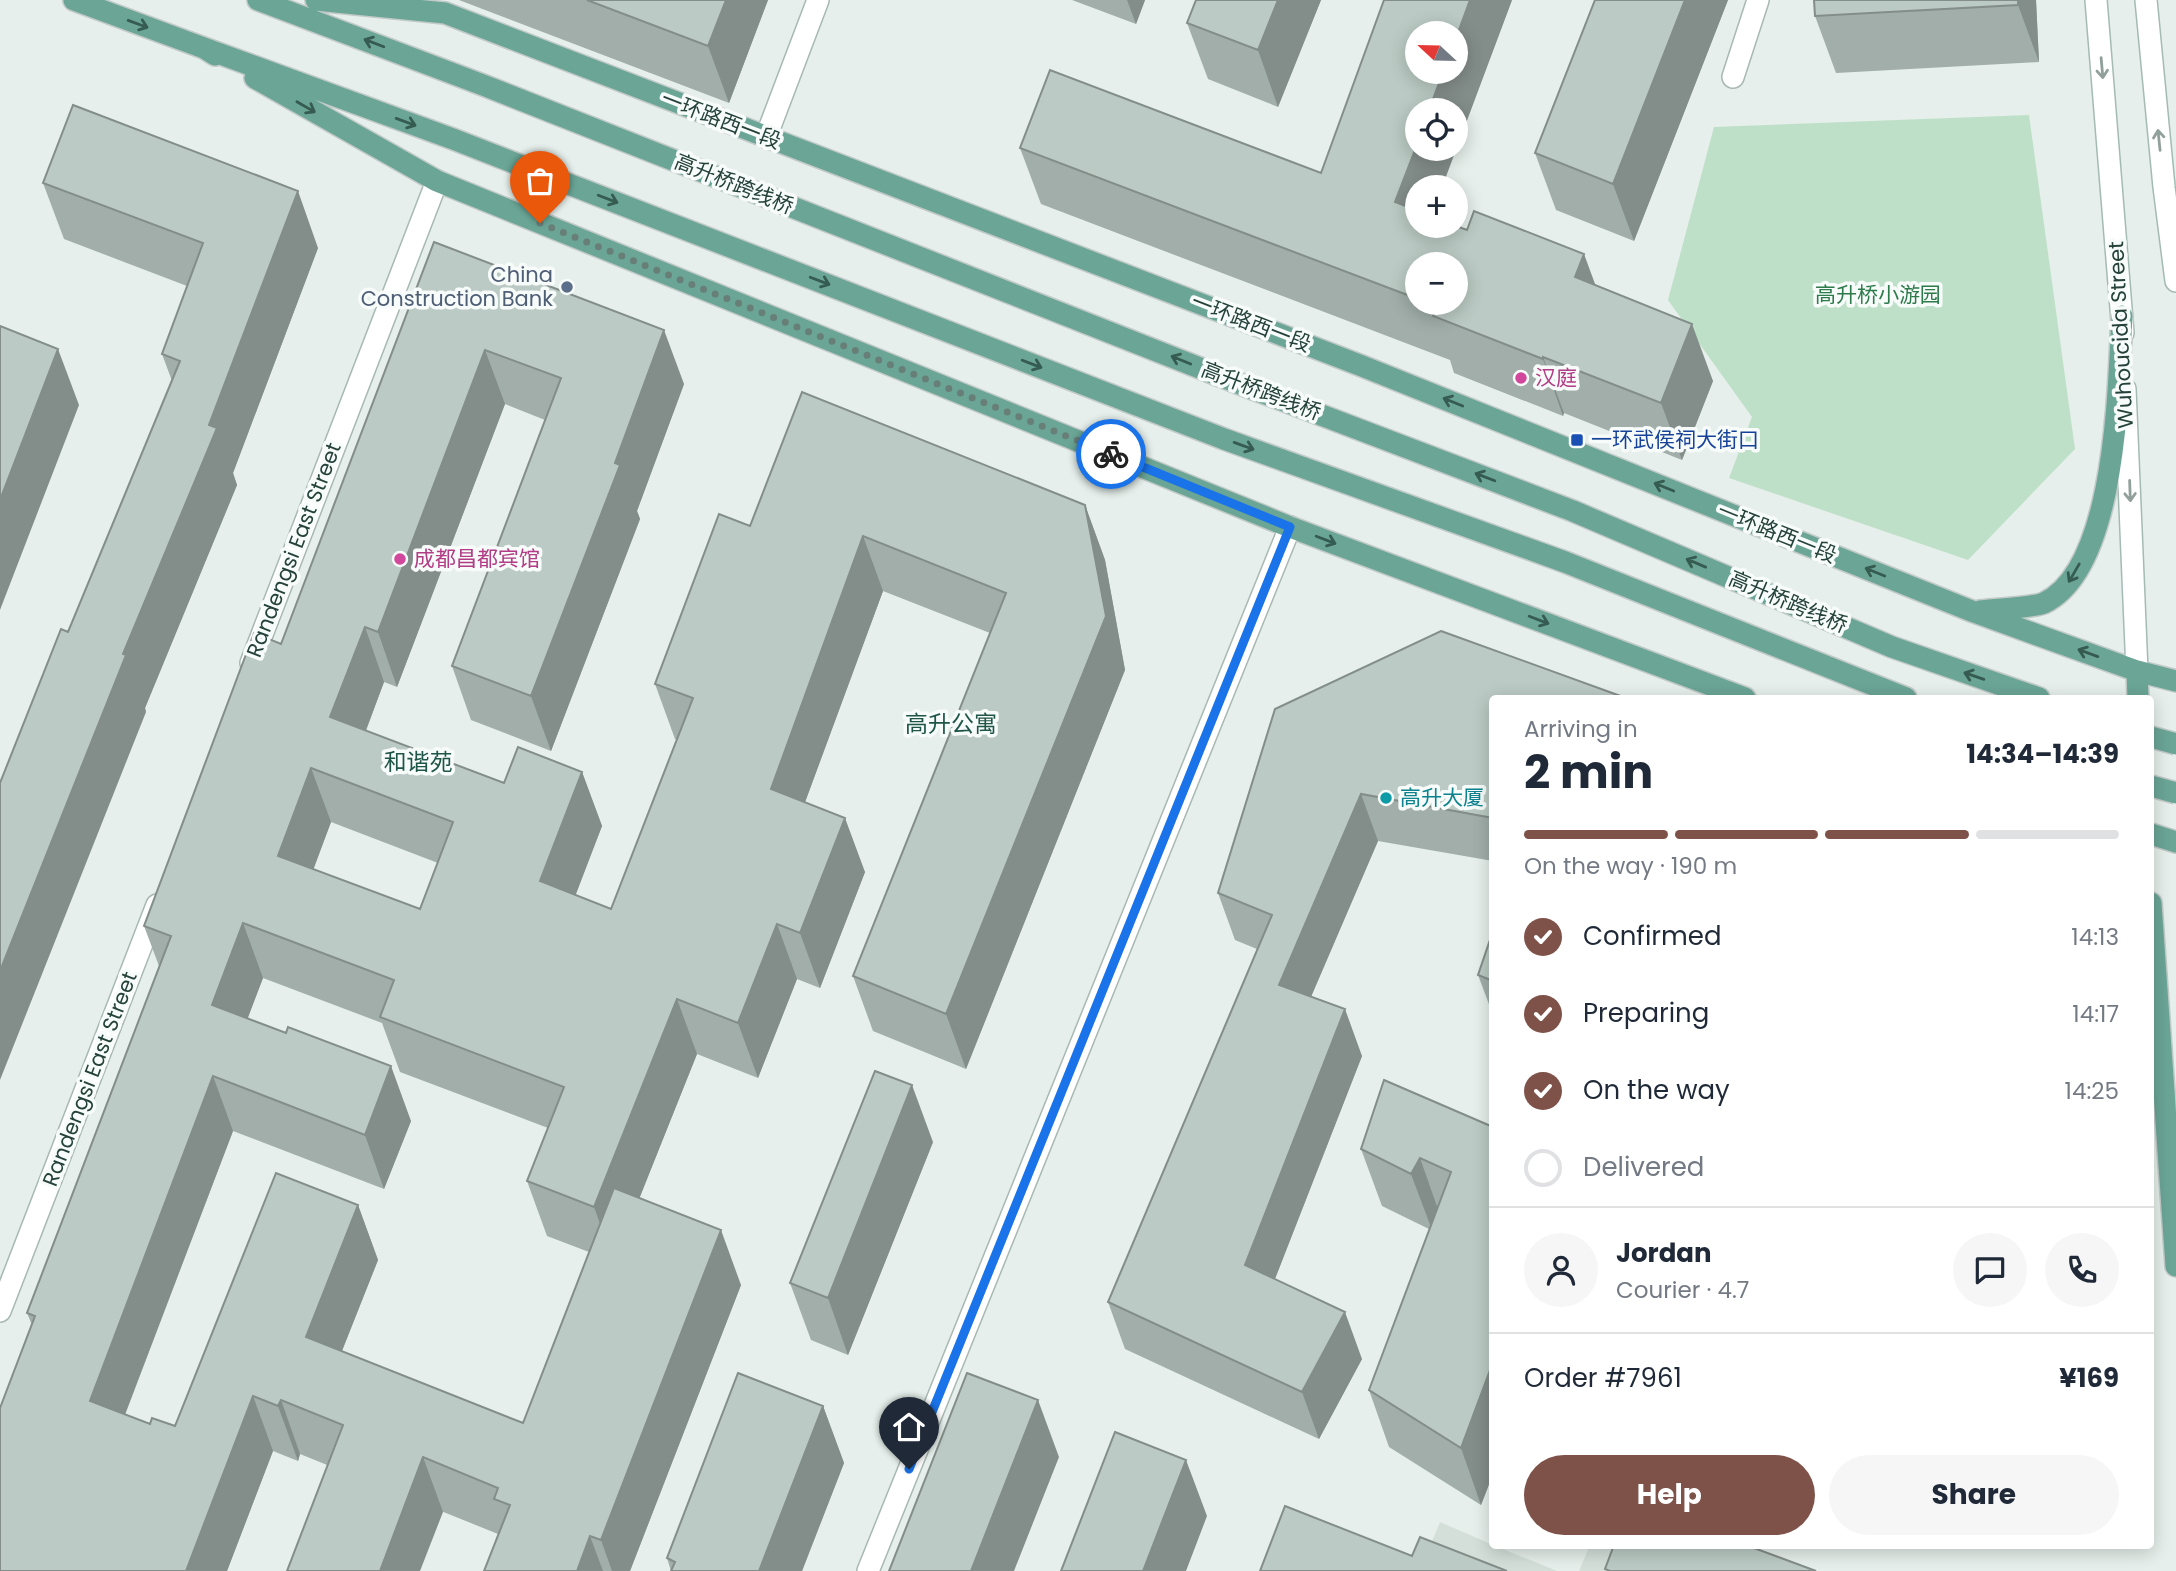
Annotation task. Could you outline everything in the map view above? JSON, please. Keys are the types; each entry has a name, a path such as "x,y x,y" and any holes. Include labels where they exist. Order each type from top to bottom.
{"main road":[{"path":"74,0 453,139 1224,439 1565,562 1898,695"},
{"name":"高升桥跨线桥","path":"258,0 483,85 1573,511 1892,647 2030,695"},
{"name":"一环路西一段","path":"316,0 445,13 1362,366 1974,612 2137,671 2176,681"},
{"path":"204,48 437,181 1290,527 1737,695"},
{"path":"1974,612 2043,603 2072,581 2095,533 2114,453 2122,316"},
{"path":"2137,671 2138,695"},
{"path":"2154,738 2176,744"},
{"path":"2154,787 2176,793"},
{"path":"2154,835 2176,842"},
{"path":"2154,945 2176,1266"},
{"path":"2154,1122 2169,1157"}],"street":[{"path":"766,137 818,0"},
{"path":"1733,77 1758,0"},
{"name":"Wuhoucida Street","path":"2096,0 2122,316 2137,671"},
{"path":"2146,0 2170,186 2176,281"},
{"name":"Randengsi East Street","path":"241,688 437,181"},
{"path":"868,1571 1290,527"},
{"name":"Randengsi East Street","path":"0,1311 166,883"}],"shaded area":[{"path":"1440,1522 1489,1543 1489,1549 1503,1549 1557,1571 1420,1571"},
{"path":"1588,1549 1683,1549 1743,1571 1579,1571"}],"green space":[{"name":"高升桥小游园","path":"2029,115 2075,449 1968,560 1729,478 1752,417 1668,300 1714,127"}],"building":[{"path":"587,0 726,0 708,46"},
{"path":"1196,0 1278,0 1258,50 1187,23"},
{"path":"1384,0 1470,0 1462,21 1405,21 1405,84 1439,84 1433,98 1405,98 1405,161 1411,161 1395,202 1405,206 1405,238 1468,238 1468,227 1474,211 1584,254 1575,277 1692,324 1661,403 1433,316 1468,315 1468,252 1405,252 1405,294 1020,148 1050,70 1321,173"},
{"path":"1595,0 1685,0 1613,184 1535,153"},
{"path":"1814,0 2018,0 2018,5 1815,16"},
{"path":"73,105 298,191 209,425 217,428 123,654 126,655 0,971 0,783 61,629 68,632 180,361 162,354 203,243 43,183"},
{"path":"434,242 664,330 615,463 620,465 531,696 452,666 561,378 485,350 378,632 365,627 330,717 504,783 518,747 582,772 540,881 611,909 693,698 655,684 719,514 750,526 802,392 1085,505 1106,616 946,1014 853,976 1006,593 863,536 771,789 845,818 800,933 777,924 738,1023 677,999 594,1207 527,1181 564,1087 380,1017 394,980 243,923 212,1005 286,1033 288,1027 391,1066 365,1135 213,1076 90,1401 150,1424 152,1418 175,1426 276,1173 358,1205 306,1337 523,1423 614,1188 721,1230 601,1540 590,1536 577,1571 484,1571 510,1505 494,1499 498,1488 423,1457 380,1571 287,1571 343,1425 281,1400 278,1406 253,1396 186,1571 0,1571 0,1408 35,1316 27,1313 171,936 144,926 254,633 281,644","holes":["311,768 453,822 420,909 278,856"]},
{"path":"0,326 58,349 0,500"},
{"path":"1441,631 1618,695 1489,695 1489,817 1361,794 1279,985 1345,1009 1245,1265 1345,1312 1302,1392 1108,1302 1272,915 1218,893 1275,709"},
{"path":"1489,943 1489,979 1478,975"},
{"path":"875,1071 912,1085 828,1298 790,1283"},
{"path":"1384,1080 1489,1125 1489,1373 1461,1448 1369,1390 1451,1172 1420,1158 1411,1174 1361,1149"},
{"path":"738,1373 823,1406 759,1571 671,1571 675,1562 667,1558"},
{"path":"967,1373 1038,1400 971,1571 889,1571"},
{"path":"1115,1432 1186,1460 1143,1571 1061,1571"},
{"path":"1285,1506 1412,1556 1420,1537 1507,1571 1260,1571"},
{"path":"1612,1549 1757,1549 1816,1571 1610,1571 1605,1569"}],"way so far":[{"path":"540,223 1111,454"}],"place":[{"name":"China Construction Bank","path":"567,287"},
{"name":"汉庭","path":"1521,378"},
{"name":"一环武侯祠大街口","path":"1577,440"},
{"name":"成都昌都宾馆","path":"400,559"},
{"name":"高升大厦","path":"1386,798"}],"district":[{"name":"高升公寓","path":"951,724"},
{"name":"和谐苑","path":"418,762"}],"route":[{"path":"909,1469 1290,527 1111,454"}]}
